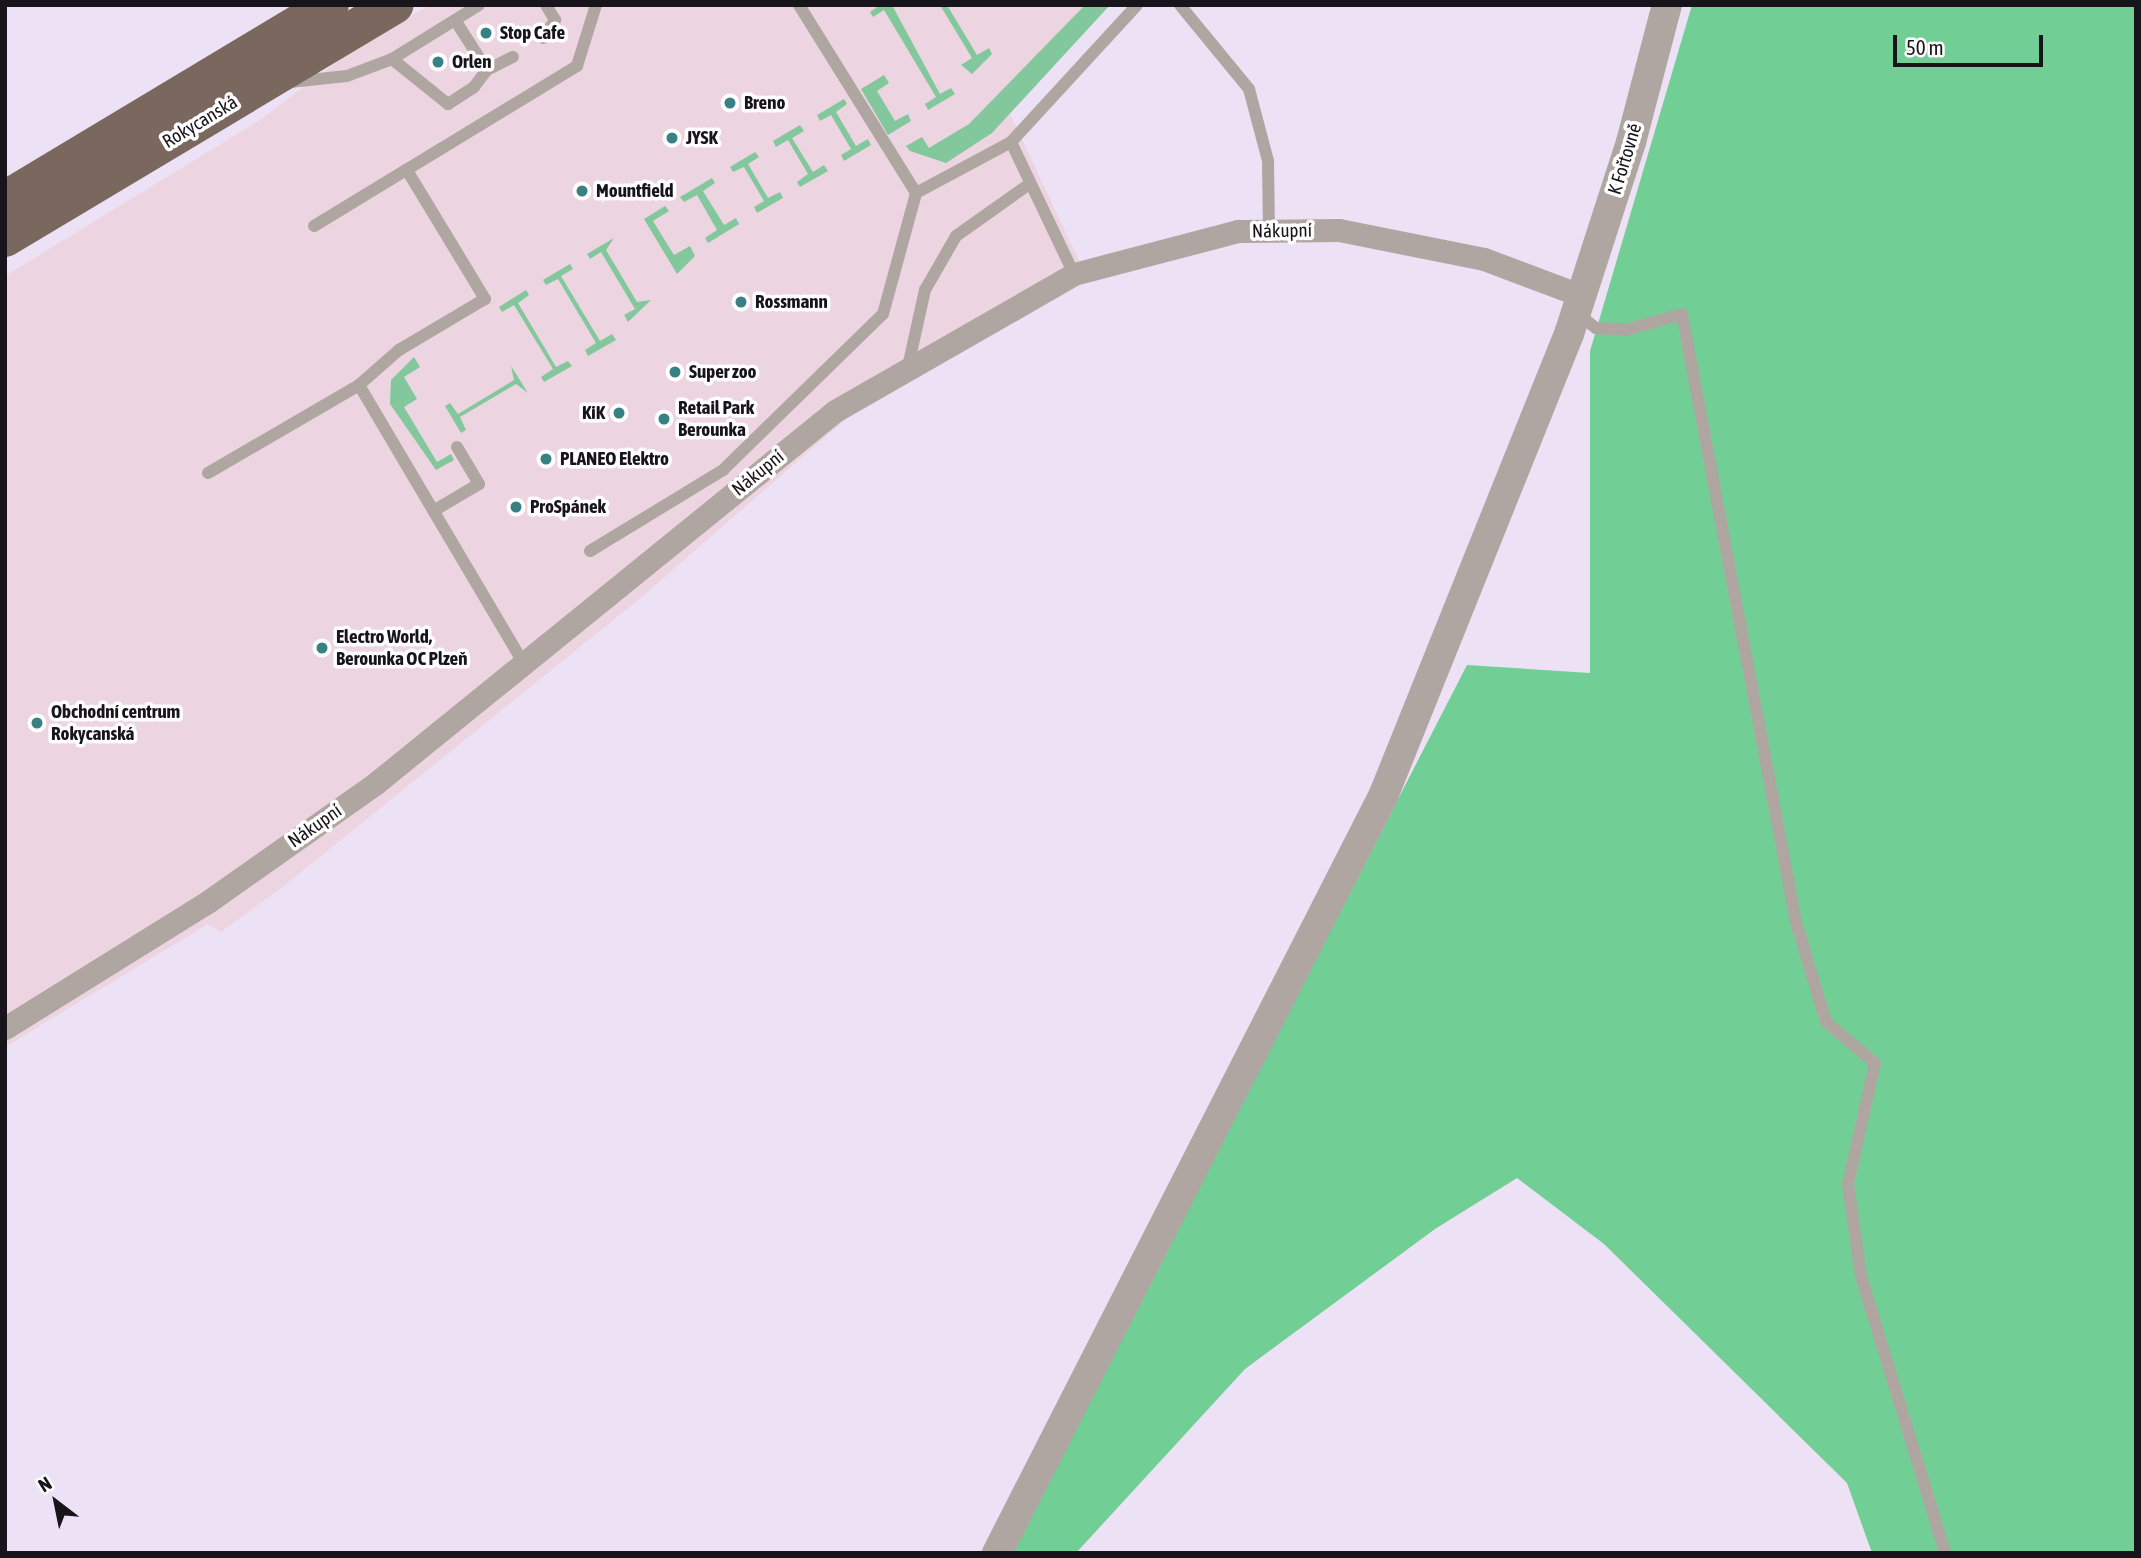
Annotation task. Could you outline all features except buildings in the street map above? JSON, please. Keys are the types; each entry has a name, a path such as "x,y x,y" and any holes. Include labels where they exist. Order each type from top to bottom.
{"highway":[{"name":"Rokycanská","path":"5,200 330,5"},
{"name":"Rokycanská","path":"5,238 395,5"}],"street":[{"name":"K Fořtovně","path":"997,1553 1384,794 1578,303 1631,142 1667,5"},
{"name":"Nákupní","path":"5,1028 209,901 376,783 835,411 1074,274 1211,237 1269,230 1339,230 1484,259 1578,303"}],"lane":[{"path":"262,85 347,76 392,59 479,5"},
{"path":"543,38 555,19 546,5"},
{"path":"314,226 577,66 596,5"},
{"path":"799,5 916,192"},
{"path":"590,551 723,470 883,314 916,192 1011,142 1138,5"},
{"path":"1180,5 1249,89 1268,161 1269,230"},
{"path":"455,20 487,70"},
{"path":"392,59 448,104 474,87 487,70 513,57"},
{"path":"1011,142 1028,185 1074,274"},
{"path":"208,472 359,385 399,350 485,299 407,170"},
{"path":"908,368 925,290 956,236 1028,185"},
{"path":"1578,303 1596,328 1626,330 1682,314 1796,922 1826,1022 1875,1063 1848,1184 1857,1250 1945,1553"},
{"path":"359,385 523,662"},
{"path":"435,510 479,484 457,447"}],"shaded area":[{"path":"430,5 1101,5 1006,105 1088,280 877,392 637,601 285,885 221,932 208,924 5,1047 5,276 260,120 350,52"}],"green space":[{"path":"880,5 892,5 940,94 951,88 955,94 928,110 925,104 936,97 884,10 873,17 870,12"},
{"path":"940,5 947,5 977,55 989,48 992,54 972,74 961,65 972,58"},
{"path":"1085,5 1110,5 992,133 946,163 910,151 906,146 922,137 929,148 969,124"},
{"path":"1692,5 2136,5 2136,1553 1872,1553 1847,1483 1604,1244 1517,1178 1435,1229 1245,1369 1076,1553 1010,1553 1467,665 1590,673 1590,351"},
{"path":"884,75 889,83 877,91 895,121 908,114 911,121 888,135 861,89"},
{"path":"844,99 847,104 836,112 856,146 868,139 871,145 844,161 841,155 851,149 831,115 820,121 817,115"},
{"path":"800,125 804,131 792,138 813,172 824,165 828,171 800,187 797,182 808,174 788,140 776,147 773,141"},
{"path":"755,152 759,157 748,164 768,198 780,192 783,198 757,213 754,207 764,201 744,167 733,172 730,167"},
{"path":"712,178 715,183 703,191 724,225 736,218 739,224 708,243 705,238 717,230 697,195 684,202 680,197"},
{"path":"665,206 669,211 653,221 674,255 690,246 695,256 677,274 644,219"},
{"path":"614,238 606,250 637,302 651,300 628,322 624,315 635,309 601,252 590,259 587,254"},
{"path":"570,264 573,269 561,276 600,341 612,334 616,340 588,356 585,350 596,343 558,279 546,285 543,280"},
{"path":"526,290 529,295 518,303 556,367 568,361 572,366 544,382 541,377 553,369 514,305 502,312 499,307"},
{"path":"414,357 420,367 404,377 417,399 404,407 437,462 451,454 454,460 436,470 390,404 391,380"},
{"path":"511,366 528,393 516,384 460,417 466,430 461,433 445,406 450,403 458,414 514,380"}],"place":[{"name":"Stop Cafe","path":"486,33"},
{"name":"Orlen","path":"438,62"},
{"name":"Breno","path":"730,103"},
{"name":"JYSK","path":"672,138"},
{"name":"Mountfield","path":"582,191"},
{"name":"Rossmann","path":"741,302"},
{"name":"Super zoo","path":"675,372"},
{"name":"KiK","path":"619,413"},
{"name":"Retail Park Berounka","path":"664,419"},
{"name":"PLANEO Elektro","path":"546,459"},
{"name":"ProSpánek","path":"516,507"},
{"name":"Electro World, Berounka OC Plzeň","path":"322,648"},
{"name":"Obchodní centrum Rokycanská","path":"37,723"}]}
